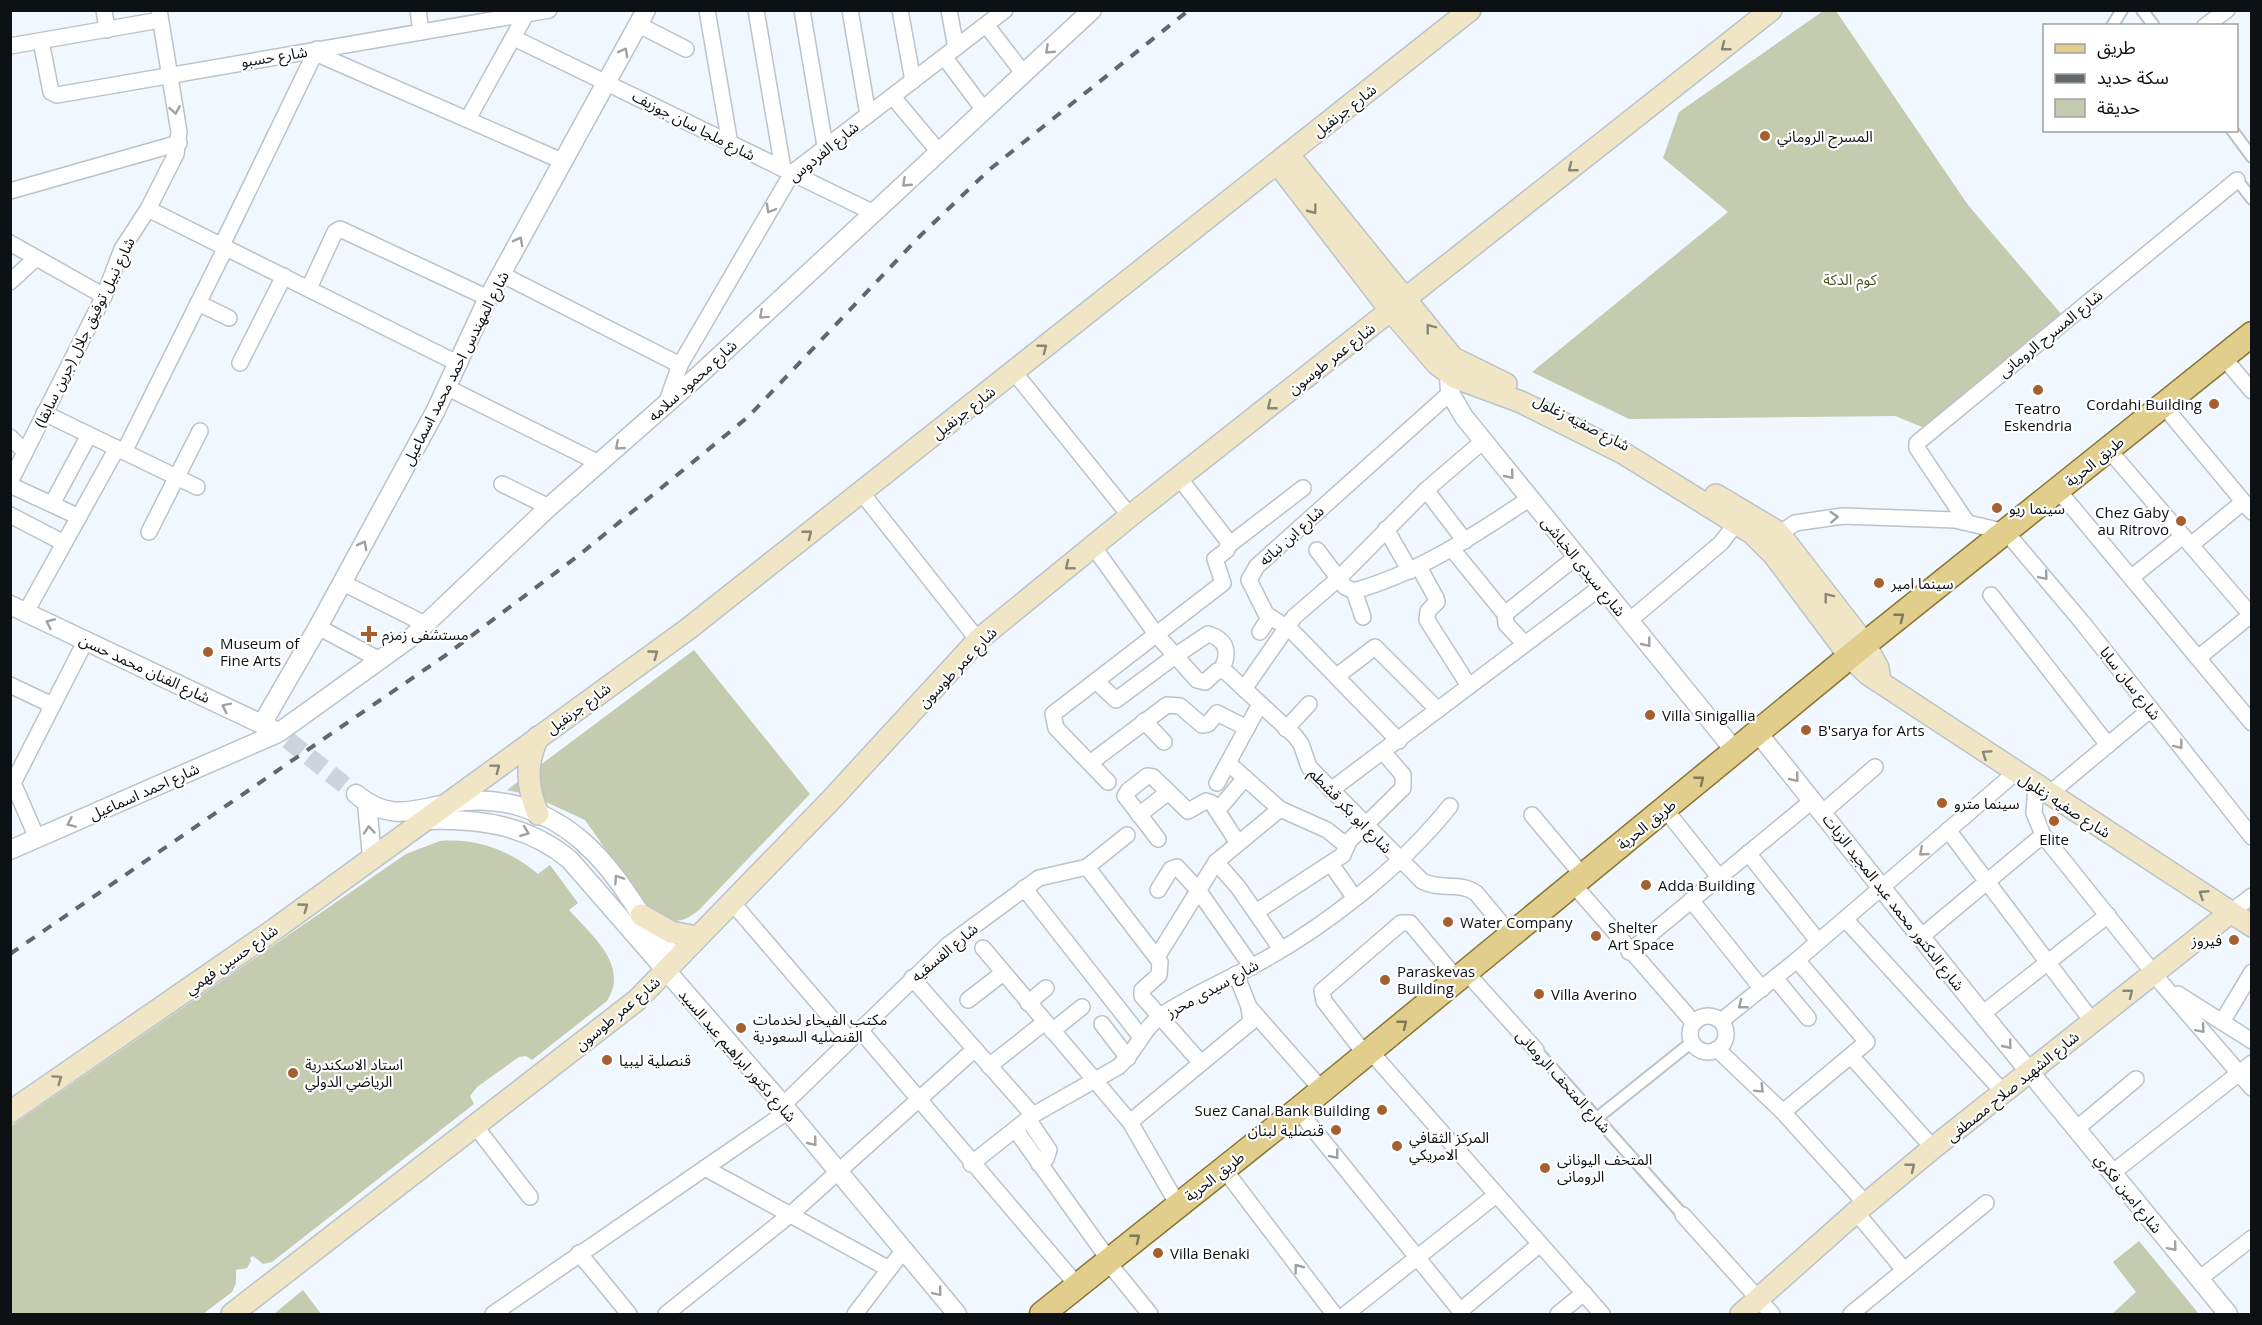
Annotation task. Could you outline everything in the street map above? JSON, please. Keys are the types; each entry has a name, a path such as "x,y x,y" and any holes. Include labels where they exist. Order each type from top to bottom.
{"main road":[{"name":"شارع جرنفيل","path":"449,803 688,629 1470,10"},
{"name":"شارع عمر طوسون","path":"242,1311 622,1013 831,800 978,640 1130,516 1180,479 1771,10"},
{"name":"شارع صفيه زغلول","path":"1283,158 1451,375 1640,457 1772,539 1858,651 1869,675 2016,774 2252,926"},
{"name":"طريق الحرية","path":"1042,1314 1298,1110 1735,751 2252,334"},
{"path":"538,737 530,757 528,777 531,796 538,814"},
{"name":"شارع حسين فهمي","path":"10,1112 275,929 449,803"},
{"name":"شارع الشهيد صلاح مصطفى","path":"1741,1314 1765,1309 1778,1283 1861,1208 2092,1021 2159,979 2231,912"},
{"path":"641,915 670,932 697,937"}],"street":[{"path":"104,10 107,30"},
{"path":"418,10 421,32"},
{"name":"شارع حسبو","path":"40,41 51,90 55,94 421,32 455,18 526,14 549,10"},
{"path":"707,10 730,144"},
{"path":"756,10 787,171"},
{"path":"802,10 825,146"},
{"path":"850,10 868,115"},
{"path":"900,10 913,81"},
{"path":"949,10 950,53 984,110"},
{"name":"شارع محمود سلامه","path":"276,732 380,660 425,624 549,507 666,404 1092,10"},
{"path":"2113,24 2122,10"},
{"path":"2142,10 2152,24"},
{"path":"2208,24 2227,10"},
{"path":"468,119 526,14"},
{"path":"10,46 107,30 160,15 179,143 10,191"},
{"path":"997,16 1024,74"},
{"name":"شارع الفردوس","path":"666,404 680,365 787,171 893,97 997,16"},
{"path":"642,18 686,49"},
{"name":"شارع المهندس احمد محمد اسماعيل","path":"276,732 318,627 459,364 488,298 642,18"},
{"name":"شارع ملجا سان جوزيف","path":"513,38 608,81 730,144 874,213"},
{"path":"18,609 64,543 120,450 198,303 316,51 562,161"},
{"path":"893,97 939,152"},
{"path":"2233,132 2252,157"},
{"name":"شارع نبيل توفيق جلال (جرين سابقا)","path":"10,483 104,296 122,249 148,209 176,154 179,143"},
{"name":"شارع المسرح الرومانى","path":"1966,521 1917,448 1917,443 2237,180 2252,199"},
{"path":"148,209 459,364"},
{"path":"309,288 335,232 340,229 488,298"},
{"path":"10,243 104,296"},
{"path":"10,282 36,258"},
{"path":"501,274 680,365"},
{"path":"240,363 284,276"},
{"path":"198,303 229,318"},
{"path":"2223,357 2252,391"},
{"path":"1014,372 1130,516"},
{"name":"شارع سيدى الخباشى","path":"1451,375 1482,442 1735,751"},
{"name":"شارع ابن نباته","path":"1269,618 1252,588 1251,573 1451,375"},
{"path":"446,387 599,463"},
{"path":"2132,577 2187,541 2247,507 2163,405"},
{"path":"44,413 197,487"},
{"path":"149,532 200,431"},
{"path":"52,504 89,435"},
{"path":"10,437 25,452"},
{"path":"1244,690 1287,626 1338,579 1426,489 1482,442"},
{"path":"2108,449 2251,615 2198,658"},
{"path":"1180,479 1229,545"},
{"path":"10,483 79,517"},
{"path":"502,484 549,507"},
{"path":"1108,782 1056,728 1053,714 1221,586 1224,579 1214,563 1215,559 1229,545 1303,488"},
{"path":"1426,489 1458,545 1505,614 1506,624 1525,644"},
{"path":"2058,490 2252,723"},
{"path":"861,492 978,640"},
{"path":"1354,591 1415,569 1458,545 1529,499"},
{"path":"10,515 64,543"},
{"path":"1629,621 1721,543 1736,515"},
{"path":"1772,539 1795,523 1843,516 1966,521 2006,532"},
{"path":"1386,529 1436,598 1437,602 1428,611 1427,620 1469,686"},
{"name":"شارع سان سابا","path":"2006,532 2252,837"},
{"path":"1093,546 1156,634 1174,656 1202,683 1221,669 1228,654 1213,636 1203,636 1174,656 1116,700 1096,681"},
{"path":"1317,550 1338,579 1354,591 1363,617"},
{"path":"1505,614 1576,557"},
{"path":"343,582 425,624"},
{"path":"1331,790 1384,753 1601,587"},
{"path":"1991,595 2108,745"},
{"name":"شارع الفنان محمد حسن","path":"18,609 276,732"},
{"path":"1260,632 1269,618 1287,626 1399,741"},
{"path":"318,627 380,660"},
{"path":"37,838 12,779 86,640"},
{"path":"1337,676 1373,648 1377,648 1438,710"},
{"name":"شارع ابو بكر قشطم","path":"1221,669 1301,744 1306,763 1364,825 1422,881 1431,886 1469,888 1511,935"},
{"path":"10,685 52,705"},
{"path":"1217,783 1260,704"},
{"path":"1286,729 1309,704"},
{"path":"1090,763 1163,706 1175,705 1202,725 1208,724 1216,713 1247,728"},
{"path":"2151,709 2108,745 2042,790 2034,813 2043,835 2159,979 2252,1088"},
{"path":"1144,721 1164,742"},
{"name":"شارع احمد اسماعيل","path":"10,850 276,732"},
{"name":"شارع الدكتور محمد عبد المجيد الزيات","path":"1758,733 1883,886 2029,1072"},
{"path":"1257,912 1345,854 1347,846 1364,825 1404,783 1403,775 1384,753"},
{"path":"1228,763 1280,809 1327,830 1347,846"},
{"path":"1629,952 1748,853 1875,767"},
{"path":"1720,1021 1797,960 2016,774"},
{"path":"1158,839 1126,799 1128,791 1148,776 1153,777 1188,812 1206,801 1212,803 1238,843"},
{"path":"1217,811 1245,778"},
{"path":"1139,815 1167,793"},
{"name":"شارع دكتور ابراهيم عبد السيد","path":"372,857 361,799 408,812 449,803 484,800 499,802 538,814 574,833 601,857 672,964"},
{"name":"شارع سيدى محرز","path":"971,1164 1030,1117 1128,1059 1141,1037 1160,1016 1252,967 1354,897 1428,832 1450,806"},
{"path":"1665,808 1719,877"},
{"path":"1157,957 1216,862 1280,809"},
{"path":"1532,815 1629,952 1694,1023"},
{"name":"شارع دكتور ابراهيم عبد السيد","path":"426,820 476,820 518,830 555,848 581,872 672,964 837,1172 957,1314"},
{"path":"1948,830 2092,1021"},
{"name":"شارع الفسقيه","path":"493,1314 705,1168 785,1108 912,978 948,945 1024,888 1047,874 1087,867 1127,835"},
{"path":"1922,936 2043,835"},
{"path":"1748,853 1818,941"},
{"path":"581,872 601,857"},
{"path":"1216,862 1257,912 1281,949"},
{"path":"1331,864 1354,897"},
{"path":"1087,867 1157,957 1161,966 1159,975 1142,990 1143,996 1201,1063"},
{"path":"1158,890 1171,868 1175,867 1198,890 1252,967"},
{"path":"1024,888 1141,1037"},
{"name":"شارع الشهيد صلاح مصطفى","path":"2231,912 2252,896"},
{"path":"1691,900 1762,989"},
{"path":"730,902 918,1099 1077,1286"},
{"path":"1982,1014 2108,915"},
{"path":"1845,919 2003,1092"},
{"name":"شارع المتحف الرومانى","path":"1368,1053 1324,1001 1322,991 1401,923 1410,923 1536,1050 1765,1309"},
{"path":"983,948 1130,1122 1178,1205"},
{"path":"1783,1113 1865,1045 1865,1039 1797,960"},
{"path":"2222,1022 2252,972"},
{"path":"968,1000 1003,973"},
{"path":"1130,1122 1251,1022 1249,1007 1236,974"},
{"path":"912,978 975,1049 1030,1117 1049,1150 1046,1160 1039,1164"},
{"path":"1775,978 1808,1018"},
{"path":"2159,979 2251,1039"},
{"path":"1028,1003 1046,988"},
{"path":"989,1066 1082,1007"},
{"path":"1249,1007 1322,1090"},
{"path":"1704,1017 1716,1018 1720,1021 1726,1033 1722,1045 1718,1049 1700,1050 1692,1042 1690,1031 1694,1023 1704,1017"},
{"path":"1102,1024 1128,1059"},
{"path":"1597,1118 1692,1042"},
{"path":"666,1314 791,1214 975,1049"},
{"path":"1718,1049 1783,1113 1861,1208 1904,1270"},
{"path":"1368,1053 1602,1314"},
{"path":"1851,1056 1933,1148"},
{"path":"2112,1173 2252,1063"},
{"name":"شارع امين فكري","path":"2029,1072 2228,1314"},
{"path":"2076,1129 2136,1079"},
{"path":"1298,1110 1461,1313 1540,1244"},
{"path":"476,1127 530,1197"},
{"path":"1014,1129 1108,1261 1150,1314"},
{"path":"705,1168 889,1269"},
{"path":"1224,1169 1334,1314"},
{"path":"1346,1314 1496,1195"},
{"path":"1851,1314 1986,1203"},
{"path":"2199,1279 2252,1238"},
{"path":"855,1314 903,1251"},
{"path":"579,1253 629,1314"},
{"path":"1558,1314 1584,1293"}],"green space":[{"name":"كوم الدكة","path":"1823,11 1836,11 1968,205 2062,315 1927,429 1895,416 1629,419 1532,372 1728,212 1663,158 1679,112"},
{"path":"694,650 810,794 699,910 683,920 671,921 652,915 585,820 533,796 507,790"},
{"name":"استاد الاسكندرية الرياضي الدولي","path":"440,841 467,842 492,847 516,858 538,874 550,865 578,903 569,910 597,940 611,963 614,975 613,988 607,1001 532,1060 526,1056 519,1057 477,1087 470,1096 474,1104 272,1262 263,1264 253,1256 250,1258 251,1261 247,1268 236,1270 236,1283 232,1292 203,1314 11,1314 11,1126 406,854"},
{"path":"2139,1241 2199,1314 2112,1314 2136,1292 2113,1262"},
{"path":"303,1290 321,1314 274,1314"}],"tunnel":[{"path":"288,740 356,794"}],"railway":[{"path":"10,954 446,655 578,556 748,417 921,235 989,170 1189,10"}],"place":[{"name":"المسرح الروماني","path":"1765,136"},
{"name":"Teatro Eskendria","path":"2038,390"},
{"name":"Cordahi Building","path":"2214,404"},
{"name":"سينما ريو","path":"1997,508"},
{"name":"Chez Gaby au Ritrovo","path":"2181,521"},
{"name":"سينما امير","path":"1879,583"},
{"name":"مستشفى زمزم","path":"369,634"},
{"name":"Museum of Fine Arts","path":"208,652"},
{"name":"Villa Sinigallia","path":"1650,715"},
{"name":"B'sarya for Arts","path":"1806,730"},
{"name":"سينما مترو","path":"1942,803"},
{"name":"Elite","path":"2054,821"},
{"name":"Adda Building","path":"1646,885"},
{"name":"Water Company","path":"1448,922"},
{"name":"Shelter Art Space","path":"1596,936"},
{"name":"فيروز","path":"2234,940"},
{"name":"Paraskevas Building","path":"1385,980"},
{"name":"Villa Averino","path":"1539,994"},
{"name":"مكتب الفيحاء لخدمات القنصليه السعودية","path":"741,1028"},
{"name":"قنصلية ليبيا","path":"607,1060"},
{"name":"استاد الاسكندرية الرياضي الدولي","path":"293,1073"},
{"name":"Suez Canal Bank Building","path":"1382,1110"},
{"name":"قنصلية لبنان","path":"1336,1130"},
{"name":"المركز الثقافي الامريكي","path":"1397,1146"},
{"name":"المتحف اليونانى الرومانى","path":"1545,1168"},
{"name":"Villa Benaki","path":"1158,1253"}]}
